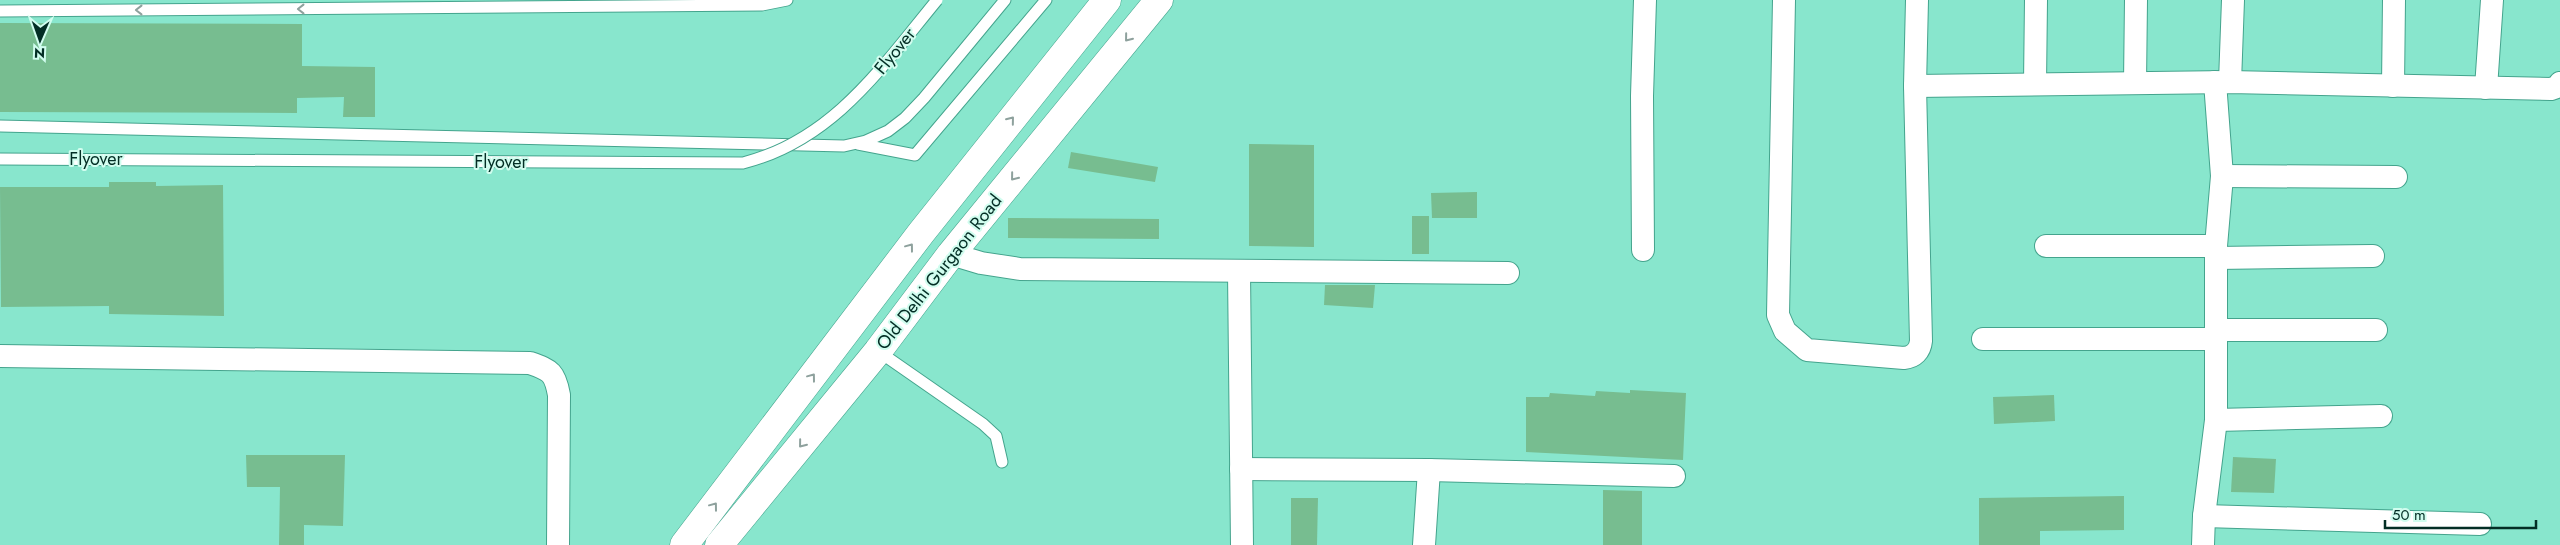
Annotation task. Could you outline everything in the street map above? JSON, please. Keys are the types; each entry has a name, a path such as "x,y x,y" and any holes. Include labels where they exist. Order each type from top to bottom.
{"main road":[{"name":"Old Delhi Gurgaon Road","path":"684,545 881,287 1107,0"},
{"name":"Old Delhi Gurgaon Road","path":"719,545 878,351 951,254 1159,0"},
{"path":"881,287 910,308"}],"street":[{"path":"1643,250 1642,96 1645,0"},
{"path":"1784,0 1778,315 1785,331 1807,350 1904,358 1911,357 1920,348 1916,86 1917,0"},
{"path":"2036,0 2036,84"},
{"path":"2135,83 2136,0"},
{"path":"2203,545 2204,516 2216,420 2216,252 2222,176 2222,82 2233,0"},
{"path":"2393,86 2394,0"},
{"path":"2486,88 2492,0"},
{"path":"1916,86 2222,82 2551,90 2560,83"},
{"path":"2222,176 2396,177"},
{"path":"2046,246 2373,256"},
{"path":"951,254 1001,268 1239,272 1508,273"},
{"path":"1239,272 1242,545"},
{"path":"1983,339 2376,330"},
{"path":"0,356 530,363 548,369 556,378 559,395 558,545"},
{"path":"2216,420 2381,416"},
{"path":"1241,469 1429,470 1674,476"},
{"path":"1424,545 1429,470"},
{"path":"2204,516 2480,524"}],"lane":[{"path":"0,11 762,5 787,0"},
{"name":"Flyover","path":"0,159 743,163 785,150 817,131 849,104 937,0"},
{"path":"0,126 844,146 888,131 905,118 1006,0"},
{"path":"856,143 915,155 1046,0"},
{"path":"878,351 996,436 1002,462"}],"building":[{"path":"0,23 302,24 302,66 375,67 375,117 343,117 344,97 297,98 297,113 0,112"},
{"path":"1249,144 1314,145 1314,247 1249,246"},
{"path":"1071,152 1158,167 1155,182 1068,168"},
{"path":"109,182 156,182 156,186 223,185 224,316 109,314 109,306 1,307 0,187 109,187"},
{"path":"1477,192 1477,218 1432,218 1431,193"},
{"path":"1412,216 1429,216 1429,254 1412,254"},
{"path":"1008,218 1159,219 1159,239 1008,238"},
{"path":"1325,285 1375,285 1373,308 1324,305"},
{"path":"1630,390 1686,393 1683,460 1526,452 1526,397 1549,397 1550,393 1595,396 1596,391 1630,393"},
{"path":"2054,395 2055,421 1994,424 1993,397"},
{"path":"246,455 345,455 343,526 304,525 304,545 279,545 280,487 247,487"},
{"path":"2233,457 2276,459 2274,493 2231,492"},
{"path":"1603,490 1642,491 1642,545 1603,545"},
{"path":"2124,496 2124,530 2040,531 2040,545 1979,545 1979,498"},
{"path":"1291,498 1318,498 1317,545 1291,545"}]}
